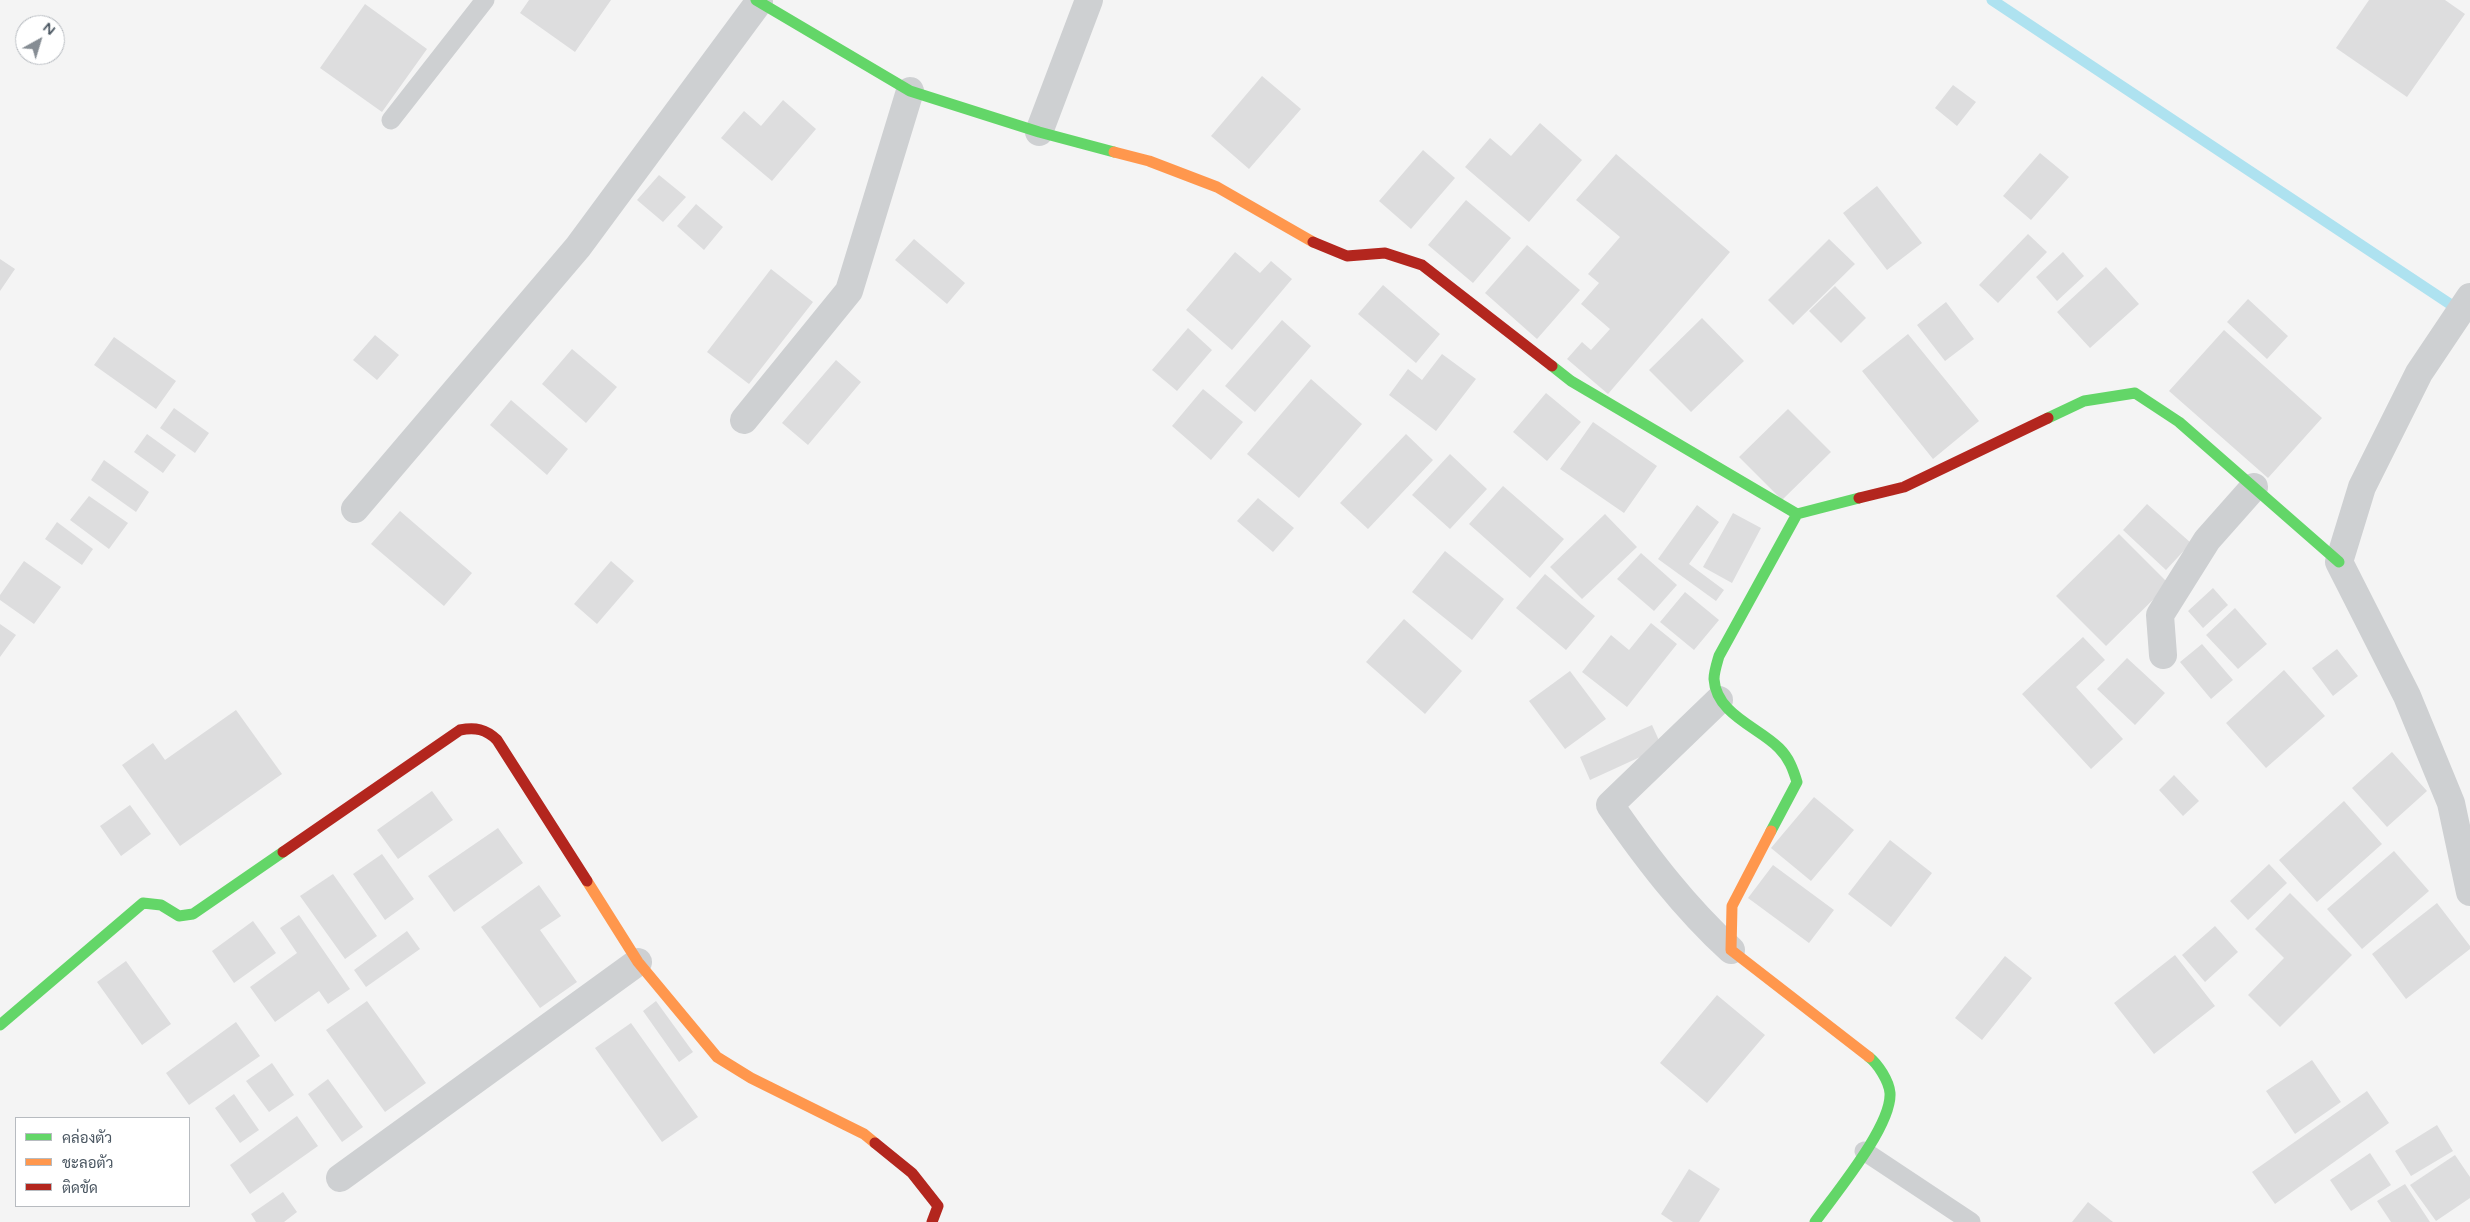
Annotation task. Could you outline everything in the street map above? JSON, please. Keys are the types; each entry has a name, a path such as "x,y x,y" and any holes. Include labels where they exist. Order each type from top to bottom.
{"street":[{"path":"1039,132 1089,0"},
{"path":"355,508 578,247 758,1 910,90 1039,132 1149,161 1217,187 1301,237 1347,256 1385,253 1422,265 1570,381 1797,514 1904,487 2084,401 2135,393 2179,422 2339,562 2407,696 2451,803 2470,892"},
{"path":"744,420 849,290 910,90"},
{"path":"2339,562 2362,487 2419,373 2470,297"},
{"path":"2163,655 2160,615 2207,540 2254,488"},
{"path":"1730,950 1732,906 1797,782 1796,768 1784,753 1719,700 1713,685 1713,671 1719,656 1797,514"},
{"path":"1719,700 1610,804 1639,846 1683,901 1730,950 1873,1060 1886,1081 1890,1093 1888,1111 1864,1151 1815,1222"},
{"path":"0,1026 143,903 161,905 179,916 193,914 460,730 473,726 483,729 497,740 638,962 717,1057 751,1078 864,1134 912,1173 938,1206 932,1222"},
{"path":"340,1178 456,1096 561,1016 638,962"}],"lane":[{"path":"392,120 485,0"},
{"path":"1864,1151 1972,1222"}],"building":[{"path":"529,0 611,0 575,52 520,13"},
{"path":"2369,0 2445,0 2465,14 2407,97 2336,48"},
{"path":"365,4 427,49 382,112 320,68"},
{"path":"1262,76 1301,109 1249,169 1211,136"},
{"path":"1953,85 1976,102 1957,126 1935,108"},
{"path":"783,100 816,129 772,181 721,138 744,111 761,126"},
{"path":"1540,123 1582,160 1529,222 1465,167 1490,138 1511,156"},
{"path":"1423,150 1455,178 1411,229 1379,201"},
{"path":"2040,153 2069,177 2031,220 2003,196"},
{"path":"1616,154 1730,252 1608,394 1567,359 1582,342 1591,350 1610,329 1581,304 1599,283 1588,274 1620,237 1576,200"},
{"path":"659,175 686,197 663,222 637,200"},
{"path":"1877,186 1922,243 1887,270 1843,213"},
{"path":"1466,200 1511,238 1473,283 1428,245"},
{"path":"696,204 723,227 704,250 677,226"},
{"path":"2028,234 2047,252 1998,303 1979,285"},
{"path":"914,239 965,283 947,304 895,260"},
{"path":"1829,239 1855,264 1793,325 1768,300"},
{"path":"1527,245 1580,290 1537,339 1485,293"},
{"path":"1235,252 1260,273 1271,261 1292,279 1232,350 1186,310"},
{"path":"2063,252 2084,276 2057,301 2036,277"},
{"path":"0,259 15,269 0,291"},
{"path":"2106,267 2139,304 2090,348 2057,312"},
{"path":"771,269 813,302 749,384 707,352"},
{"path":"1383,285 1440,334 1416,363 1358,314"},
{"path":"1835,286 1866,318 1841,343 1809,311"},
{"path":"2248,299 2288,336 2267,359 2227,322"},
{"path":"1946,302 1974,339 1945,361 1917,325"},
{"path":"1702,318 1744,361 1691,412 1649,370"},
{"path":"1282,320 1311,346 1255,412 1225,386"},
{"path":"1188,328 1212,350 1177,391 1152,370"},
{"path":"2224,330 2322,418 2268,478 2169,391"},
{"path":"1908,334 1979,421 1933,459 1862,371"},
{"path":"375,335 399,355 377,380 353,360"},
{"path":"114,337 176,381 156,409 94,365"},
{"path":"572,349 617,387 586,423 542,384"},
{"path":"1442,354 1476,379 1436,431 1389,395 1408,369 1422,380"},
{"path":"836,360 861,382 808,445 782,423"},
{"path":"1311,379 1362,424 1299,498 1247,454"},
{"path":"1203,389 1243,422 1211,460 1172,426"},
{"path":"1546,393 1581,422 1547,461 1513,432"},
{"path":"511,400 568,449 547,475 490,425"},
{"path":"174,408 209,433 195,453 160,428"},
{"path":"1788,409 1831,452 1782,500 1739,457"},
{"path":"1593,422 1657,466 1624,513 1560,469"},
{"path":"147,434 176,455 163,473 134,452"},
{"path":"1406,434 1433,460 1368,529 1340,503"},
{"path":"1450,454 1487,489 1450,529 1412,495"},
{"path":"104,460 149,492 136,512 91,480"},
{"path":"1503,486 1564,539 1530,578 1469,524"},
{"path":"89,496 128,523 109,549 70,520"},
{"path":"1258,498 1294,528 1273,552 1237,521"},
{"path":"2147,504 2191,543 2166,570 2123,530"},
{"path":"1697,505 1719,522 1689,564 1724,590 1716,601 1658,559"},
{"path":"400,511 472,573 444,606 371,544"},
{"path":"1733,513 1761,528 1732,583 1703,567"},
{"path":"1605,514 1637,547 1582,599 1550,567"},
{"path":"57,522 93,549 82,565 45,539"},
{"path":"2119,534 2169,584 2106,646 2056,596"},
{"path":"1445,551 1504,599 1472,640 1412,592"},
{"path":"1641,553 1677,585 1654,611 1617,579"},
{"path":"24,561 61,587 34,624 0,600 0,595"},
{"path":"611,561 634,581 597,624 574,604"},
{"path":"1545,574 1595,616 1566,650 1516,608"},
{"path":"2213,588 2228,605 2203,628 2188,611"},
{"path":"1685,592 1719,620 1694,650 1660,622"},
{"path":"2235,608 2267,644 2238,669 2206,635"},
{"path":"1404,619 1462,671 1425,714 1366,662"},
{"path":"1651,623 1677,644 1627,707 1582,672 1611,635 1629,650"},
{"path":"0,624 16,635 0,657"},
{"path":"2083,637 2105,660 2076,687 2123,739 2091,769 2022,694"},
{"path":"2202,644 2233,680 2211,699 2180,662"},
{"path":"2337,649 2358,676 2333,696 2312,668"},
{"path":"2127,658 2165,693 2135,725 2097,689"},
{"path":"2284,670 2325,716 2266,768 2226,723"},
{"path":"1570,671 1606,719 1565,749 1529,701"},
{"path":"236,710 282,774 180,846 122,765 153,743 165,760"},
{"path":"1652,725 1662,747 1590,780 1580,757"},
{"path":"2392,752 2427,791 2387,827 2352,788"},
{"path":"2174,775 2199,801 2183,816 2159,790"},
{"path":"432,791 453,820 398,859 377,830"},
{"path":"1814,797 1854,830 1811,881 1771,848"},
{"path":"2344,801 2382,844 2317,902 2279,860"},
{"path":"130,805 151,834 121,856 100,826"},
{"path":"498,828 523,863 454,912 428,876"},
{"path":"1890,840 1932,873 1891,927 1848,894"},
{"path":"2394,851 2429,891 2362,949 2327,909"},
{"path":"382,854 414,899 385,920 353,874"},
{"path":"2269,864 2287,883 2248,920 2230,901"},
{"path":"1773,865 1834,910 1809,943 1748,898"},
{"path":"333,874 377,936 345,959 300,896"},
{"path":"539,885 561,916 540,930 577,982 540,1008 481,927"},
{"path":"2290,893 2352,955 2280,1027 2248,995 2284,958 2255,929"},
{"path":"2437,903 2470,946 2470,949 2406,999 2372,954"},
{"path":"299,915 350,989 328,1004 319,991 275,1022 250,987 297,953 280,928"},
{"path":"253,921 276,953 234,983 212,951"},
{"path":"2215,926 2238,952 2205,982 2182,955"},
{"path":"407,931 420,949 366,987 354,970"},
{"path":"2175,955 2215,1006 2154,1054 2114,1003"},
{"path":"2005,956 2032,978 1982,1040 1955,1018"},
{"path":"126,961 171,1024 142,1045 97,982"},
{"path":"1717,995 1765,1035 1707,1103 1660,1063"},
{"path":"367,1001 426,1083 385,1112 326,1030"},
{"path":"656,1001 693,1052 679,1062 643,1011"},
{"path":"236,1022 260,1056 189,1105 166,1073"},
{"path":"631,1023 698,1117 662,1142 595,1048"},
{"path":"2312,1060 2341,1102 2295,1134 2266,1091"},
{"path":"272,1063 294,1095 269,1112 246,1081"},
{"path":"328,1079 363,1127 342,1142 308,1094"},
{"path":"2367,1091 2389,1123 2275,1204 2252,1172"},
{"path":"234,1094 259,1130 240,1143 215,1108"},
{"path":"297,1116 318,1146 250,1194 230,1165"},
{"path":"2437,1125 2453,1151 2411,1176 2395,1151"},
{"path":"2370,1153 2391,1185 2351,1211 2330,1180"},
{"path":"2455,1155 2470,1177 2470,1198 2436,1221 2410,1185"},
{"path":"1689,1169 1720,1189 1699,1222 1673,1222 1661,1214"},
{"path":"2405,1184 2430,1222 2391,1222 2377,1201"},
{"path":"283,1192 297,1212 284,1222 256,1222 251,1214"},
{"path":"2088,1202 2113,1222 2072,1222"}],"waterway":[{"path":"1992,0 2462,312"}],"traffic: fast":[{"path":"756,0 910,91 1039,132 1114,152"},
{"path":"1552,366 1571,381 1797,514 1859,498"},
{"path":"2048,418 2084,401 2135,393 2179,422 2339,562"},
{"path":"1771,831 1797,782 1794,773 1788,760 1779,748 1739,719 1722,702 1717,691 1714,676 1719,656 1797,514"},
{"path":"0,1025 143,903 161,905 179,916 193,914 283,852"},
{"path":"1815,1222 1861,1159 1882,1123 1888,1107 1890,1093 1888,1083 1879,1068 1869,1057"}],"traffic: slow":[{"path":"1114,152 1149,161 1217,187 1313,242"},
{"path":"1771,831 1732,906 1731,950 1869,1057"},
{"path":"587,881 638,962 717,1057 751,1078 864,1134 875,1143"}],"traffic: jam":[{"path":"1313,242 1347,256 1385,253 1422,265 1552,366"},
{"path":"1859,498 1904,487 2048,418"},
{"path":"283,852 460,730 475,729 489,733 497,740 587,881"},
{"path":"875,1143 912,1173 938,1206 932,1222"}]}
